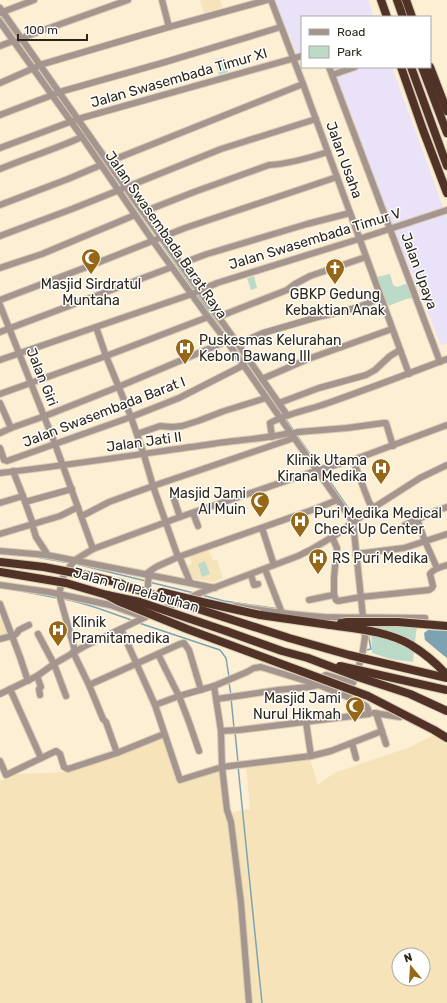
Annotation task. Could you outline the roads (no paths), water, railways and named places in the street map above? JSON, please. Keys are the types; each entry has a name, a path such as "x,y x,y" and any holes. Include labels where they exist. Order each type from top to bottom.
{"highway":[{"path":"376,0 382,16"},
{"path":"381,0 387,16"},
{"path":"386,0 392,16"},
{"path":"397,0 403,16"},
{"path":"406,0 412,16"},
{"path":"401,68 447,194"},
{"path":"411,68 447,166"},
{"path":"422,68 447,133"},
{"path":"430,68 447,111"},
{"name":"Jalan Tol Pelabuhan","path":"0,562 44,567 120,582"},
{"name":"Jalan Tol Pelabuhan","path":"0,572 66,583 107,595 155,606 282,651 308,658"},
{"path":"120,582 248,613 376,632 410,644 447,675"},
{"path":"120,582 125,586 289,638 349,655 447,678"},
{"path":"107,595 118,601 187,629 368,696 414,719 447,738"},
{"path":"330,624 347,622 398,622 447,626"},
{"path":"308,658 447,690"},
{"path":"308,658 358,677 410,694 447,711"}],"street":[{"path":"17,40 1,11 34,0"},
{"path":"0,46 128,0"},
{"path":"162,0 169,26"},
{"path":"0,82 36,66 169,26 267,0"},
{"name":"Jalan Usaha","path":"271,0 294,58 409,374"},
{"path":"0,22 17,40"},
{"path":"0,115 56,94 281,27"},
{"name":"Jalan Swasembada Barat Raya","path":"17,40 75,120 82,137 101,165 122,189 135,215 158,239 172,268 227,341 266,398 284,417 293,434 337,500 355,521"},
{"name":"Jalan Swasembada Timur XI","path":"0,148 75,120 301,56"},
{"name":"Jalan Upaya","path":"329,68 440,362"},
{"path":"332,75 351,68"},
{"path":"108,162 303,84"},
{"path":"0,236 78,207 221,149 316,119"},
{"path":"75,120 108,162 122,189 143,212 158,239 180,264 238,344 279,403 284,417"},
{"path":"0,169 82,137"},
{"path":"143,212 269,165 280,165 328,152"},
{"path":"0,205 101,165"},
{"path":"0,300 185,228 337,177"},
{"name":"Jalan Swasembada Timur V","path":"0,360 192,294 217,283 447,210"},
{"path":"180,264 207,254 307,224 350,213"},
{"path":"0,268 42,254 135,215"},
{"path":"218,317 287,290 310,276 366,257"},
{"path":"0,332 172,268"},
{"path":"238,344 263,333 356,308 381,298"},
{"name":"Jalan Giri","path":"0,305 45,416 93,549"},
{"path":"0,394 208,317"},
{"path":"96,327 137,434 153,486 167,522 178,557 180,558 190,582"},
{"path":"262,379 308,359 392,329"},
{"path":"0,433 118,387 227,341"},
{"path":"279,403 319,388 366,375 375,370 390,356 400,350"},
{"path":"272,437 270,424 284,417 325,404 447,359"},
{"name":"Jalan Swasembada Barat I","path":"0,448 4,460 6,461 131,418 179,398 244,365"},
{"path":"137,434 160,426 182,426 266,398"},
{"path":"0,403 11,428"},
{"path":"82,516 109,502 293,434 386,423 393,446"},
{"path":"117,753 106,722 103,719 74,652 60,597 64,574 73,563 93,549 180,517 317,470 353,460 393,446 447,425"},
{"name":"Jalan Jati II","path":"0,472 63,466 293,434"},
{"path":"353,460 369,502 373,508"},
{"path":"0,694 37,676 74,652 141,619 196,595 274,566 312,549 425,474 447,465"},
{"path":"12,471 24,499 36,537 47,555"},
{"path":"0,503 72,489"},
{"path":"173,496 180,517"},
{"path":"141,619 148,578 156,567 178,557 337,500"},
{"path":"0,534 60,516 78,507"},
{"path":"405,525 436,510 447,507"},
{"path":"193,513 198,526"},
{"path":"417,519 437,568"},
{"path":"348,697 362,656 365,637 365,616 355,521"},
{"path":"262,528 274,566"},
{"path":"358,554 404,548 447,534"},
{"path":"332,537 337,548 334,594 336,600 338,601 429,590 433,586 430,574 431,572 437,568 447,565"},
{"path":"0,551 47,555 73,563 148,578 190,582 215,588"},
{"path":"265,569 281,611"},
{"path":"251,575 254,585 258,584"},
{"path":"0,585 49,592 60,597 110,605 141,619"},
{"path":"309,600 334,594"},
{"path":"196,595 222,604 322,617 365,616 425,618"},
{"path":"0,604 28,681"},
{"path":"0,639 12,636 19,630 29,625"},
{"path":"121,629 155,706 180,780 222,767 311,756 352,743 382,731"},
{"path":"38,634 54,664 66,696"},
{"path":"89,685 184,643 189,650 201,690"},
{"path":"158,654 189,722 199,751"},
{"path":"155,706 178,696 214,686 254,668 261,667 318,685 348,697 366,706 369,714"},
{"path":"217,699 309,687 318,685 326,675 352,683"},
{"path":"37,676 41,687 39,690 40,695"},
{"path":"214,686 221,731 222,767 227,810 230,819 241,903 250,1003"},
{"path":"10,689 41,758"},
{"path":"221,731 376,713 400,718"},
{"path":"376,713 386,744"},
{"path":"306,722 311,756"},
{"path":"0,761 3,776 56,751 60,754 64,767 68,769 117,753 164,734"},
{"path":"352,743 356,758"}],"water":[{"path":"428,630 447,631 447,658 425,640 424,633"}],"waterway":[{"path":"0,16 17,39"},
{"path":"19,43 35,66"},
{"path":"37,69 54,92"},
{"path":"56,95 73,119"},
{"path":"76,123 121,186"},
{"path":"124,191 157,237"},
{"path":"159,240 195,291"},
{"path":"197,294 229,340"},
{"path":"247,364 282,415"},
{"path":"285,418 294,431"},
{"path":"296,434 319,467"},
{"path":"322,470 355,518"},
{"path":"36,557 70,563"},
{"path":"76,564 146,581"},
{"path":"149,582 194,593"},
{"path":"16,590 57,598"},
{"path":"202,595 224,601 279,609"},
{"path":"63,599 90,606 134,621"},
{"path":"139,623 220,650 226,658 229,677"},
{"path":"367,650 371,649 368,633"},
{"path":"229,683 231,695"},
{"path":"231,698 234,728"},
{"path":"235,732 238,762"},
{"path":"238,766 262,1003"}],"place":[{"name":"Masjid Sirdratul Muntaha","path":"91,275"},
{"name":"GBKP Gedung Kebaktian Anak","path":"335,285"},
{"name":"Puskesmas Kelurahan Kebon Bawang III","path":"185,365"},
{"name":"Klinik Utama Kirana Medika","path":"381,485"},
{"name":"Masjid Jami Al Muin","path":"260,518"},
{"name":"Puri Medika Medical Check Up Center","path":"300,538"},
{"name":"RS Puri Medika","path":"318,575"},
{"name":"Klinik Pramitamedika","path":"58,647"},
{"name":"Masjid Jami Nurul Hikmah","path":"355,723"}]}
